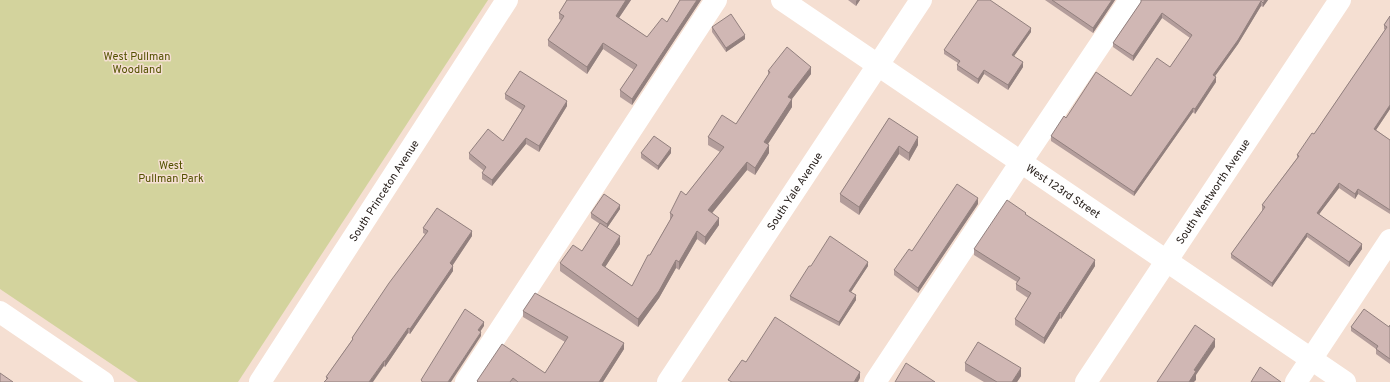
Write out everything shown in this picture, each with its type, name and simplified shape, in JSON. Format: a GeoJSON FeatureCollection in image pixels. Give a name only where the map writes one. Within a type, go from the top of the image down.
{"type":"FeatureCollection","features":[{"type":"Feature","properties":{"kind":"street","name":"South Princeton Avenue"},"geometry":{"type":"LineString","coordinates":[[260,382],[507,0]]}},
{"type":"Feature","properties":{"kind":"street"},"geometry":{"type":"LineString","coordinates":[[466,382],[716,0]]}},
{"type":"Feature","properties":{"kind":"street","name":"West 123rd Street"},"geometry":{"type":"LineString","coordinates":[[782,0],[1345,382]]}},
{"type":"Feature","properties":{"kind":"street","name":"South Yale Avenue"},"geometry":{"type":"LineString","coordinates":[[668,382],[921,0]]}},
{"type":"Feature","properties":{"kind":"street"},"geometry":{"type":"LineString","coordinates":[[876,382],[1130,0]]}},
{"type":"Feature","properties":{"kind":"street","name":"South Wentworth Avenue"},"geometry":{"type":"LineString","coordinates":[[1086,382],[1340,0]]}},
{"type":"Feature","properties":{"kind":"street"},"geometry":{"type":"LineString","coordinates":[[1296,382],[1390,240]]}},
{"type":"Feature","properties":{"kind":"street"},"geometry":{"type":"LineString","coordinates":[[0,312],[103,382]]}},
{"type":"Feature","properties":{"kind":"green space","name":"West Pullman Park"},"geometry":{"type":"Polygon","coordinates":[[[0,0],[488,0],[238,382],[138,382],[0,289],[0,0]]]}},
{"type":"Feature","properties":{"kind":"building"},"geometry":{"type":"Polygon","coordinates":[[[567,0],[626,0],[616,16],[647,37],[662,18],[667,22],[680,0],[697,0],[632,99],[620,90],[637,65],[603,43],[587,67],[548,40],[564,16],[559,13],[567,0]]]}},
{"type":"Feature","properties":{"kind":"building"},"geometry":{"type":"Polygon","coordinates":[[[978,0],[990,0],[1031,28],[1012,55],[1023,62],[1008,85],[984,70],[978,79],[957,65],[960,61],[944,50],[978,0]]]}},
{"type":"Feature","properties":{"kind":"building"},"geometry":{"type":"Polygon","coordinates":[[[1052,0],[1112,0],[1093,28],[1052,0]]]}},
{"type":"Feature","properties":{"kind":"building"},"geometry":{"type":"Polygon","coordinates":[[[1141,0],[1265,0],[1263,3],[1261,1],[1238,40],[1213,75],[1216,77],[1195,109],[1193,108],[1134,192],[1051,136],[1064,116],[1066,118],[1096,72],[1131,96],[1157,58],[1170,67],[1192,35],[1162,13],[1133,56],[1113,43],[1141,0]]]}},
{"type":"Feature","properties":{"kind":"building"},"geometry":{"type":"Polygon","coordinates":[[[731,14],[745,35],[726,48],[712,27],[731,14]]]}},
{"type":"Feature","properties":{"kind":"building"},"geometry":{"type":"Polygon","coordinates":[[[1390,16],[1390,105],[1374,129],[1390,140],[1390,210],[1358,189],[1355,194],[1339,183],[1317,213],[1362,244],[1349,262],[1307,233],[1272,283],[1231,254],[1265,207],[1262,205],[1299,156],[1297,155],[1312,133],[1314,134],[1387,27],[1384,25],[1390,16]]]}},
{"type":"Feature","properties":{"kind":"building"},"geometry":{"type":"Polygon","coordinates":[[[787,47],[811,67],[788,97],[792,99],[764,142],[769,145],[755,168],[747,162],[708,210],[719,218],[705,237],[697,231],[679,262],[676,260],[659,291],[638,319],[560,263],[573,245],[582,251],[600,223],[620,236],[602,265],[632,286],[648,255],[650,255],[673,215],[670,213],[681,191],[686,195],[724,147],[708,137],[722,115],[736,124],[770,72],[768,71],[787,47]]]}},
{"type":"Feature","properties":{"kind":"building"},"geometry":{"type":"Polygon","coordinates":[[[520,71],[567,101],[539,146],[526,138],[492,180],[482,173],[486,167],[469,153],[488,129],[503,141],[525,106],[505,94],[520,71]]]}},
{"type":"Feature","properties":{"kind":"building"},"geometry":{"type":"Polygon","coordinates":[[[889,118],[918,137],[909,153],[899,146],[859,207],[840,194],[889,118]]]}},
{"type":"Feature","properties":{"kind":"building"},"geometry":{"type":"Polygon","coordinates":[[[654,136],[671,148],[658,166],[641,153],[654,136]]]}},
{"type":"Feature","properties":{"kind":"building"},"geometry":{"type":"Polygon","coordinates":[[[957,184],[978,198],[918,288],[894,270],[909,249],[912,251],[957,184]]]}},
{"type":"Feature","properties":{"kind":"building"},"geometry":{"type":"Polygon","coordinates":[[[604,194],[620,205],[607,224],[591,213],[604,194]]]}},
{"type":"Feature","properties":{"kind":"building"},"geometry":{"type":"Polygon","coordinates":[[[1007,200],[1026,213],[1025,214],[1095,260],[1044,338],[1015,319],[1031,293],[1016,284],[1020,278],[974,249],[1007,200]]]}},
{"type":"Feature","properties":{"kind":"building"},"geometry":{"type":"Polygon","coordinates":[[[437,208],[472,231],[450,263],[453,266],[410,329],[408,328],[369,382],[324,382],[389,283],[428,231],[423,228],[437,208]]]}},
{"type":"Feature","properties":{"kind":"building"},"geometry":{"type":"Polygon","coordinates":[[[830,236],[868,262],[849,291],[856,295],[839,322],[790,296],[830,236]]]}},
{"type":"Feature","properties":{"kind":"building"},"geometry":{"type":"Polygon","coordinates":[[[535,293],[624,343],[599,382],[518,382],[513,378],[510,382],[477,381],[502,344],[545,373],[568,337],[523,311],[535,293]]]}},
{"type":"Feature","properties":{"kind":"building"},"geometry":{"type":"Polygon","coordinates":[[[465,309],[484,322],[478,330],[481,332],[448,382],[422,382],[421,380],[465,309]]]}},
{"type":"Feature","properties":{"kind":"building"},"geometry":{"type":"Polygon","coordinates":[[[1364,309],[1389,327],[1390,325],[1390,359],[1376,349],[1378,346],[1351,327],[1364,309]]]}},
{"type":"Feature","properties":{"kind":"building"},"geometry":{"type":"Polygon","coordinates":[[[775,317],[860,372],[854,382],[732,382],[728,380],[742,360],[746,362],[775,317]]]}},
{"type":"Feature","properties":{"kind":"building"},"geometry":{"type":"Polygon","coordinates":[[[1195,325],[1215,339],[1194,370],[1196,371],[1189,382],[1157,382],[1195,325]]]}},
{"type":"Feature","properties":{"kind":"building"},"geometry":{"type":"Polygon","coordinates":[[[978,342],[1021,368],[1012,382],[997,382],[965,363],[978,342]]]}},
{"type":"Feature","properties":{"kind":"building"},"geometry":{"type":"Polygon","coordinates":[[[906,363],[935,382],[895,382],[906,363]]]}},
{"type":"Feature","properties":{"kind":"building"},"geometry":{"type":"Polygon","coordinates":[[[1260,367],[1281,382],[1251,382],[1260,367]]]}},
{"type":"Feature","properties":{"kind":"building"},"geometry":{"type":"Polygon","coordinates":[[[0,373],[13,382],[0,382],[0,373]]]}},
{"type":"Feature","properties":{"kind":"park label","name":"West Pullman Woodland"},"geometry":{"type":"Point","coordinates":[137,62]}}]}
